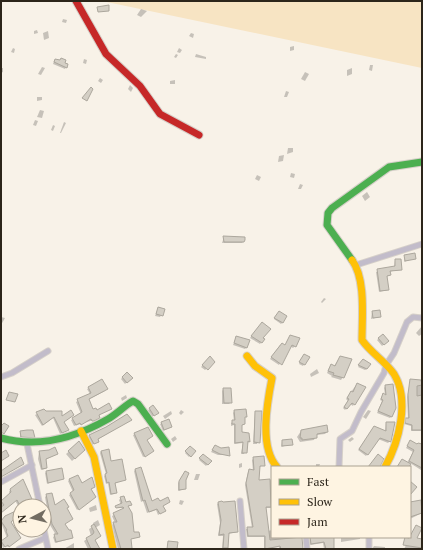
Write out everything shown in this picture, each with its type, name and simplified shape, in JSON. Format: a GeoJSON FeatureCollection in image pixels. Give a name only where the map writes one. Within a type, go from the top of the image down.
{"type":"FeatureCollection","features":[{"type":"Feature","properties":{"kind":"street"},"geometry":{"type":"LineString","coordinates":[[76,1],[106,54],[140,86],[160,114],[199,134]]}},
{"type":"Feature","properties":{"kind":"street"},"geometry":{"type":"LineString","coordinates":[[385,466],[396,438],[401,393],[396,379],[386,365],[362,340],[362,295],[356,265],[327,225],[328,213],[332,208],[389,167],[422,162]]}},
{"type":"Feature","properties":{"kind":"street"},"geometry":{"type":"LineString","coordinates":[[356,265],[422,244]]}},
{"type":"Feature","properties":{"kind":"street"},"geometry":{"type":"LineString","coordinates":[[339,466],[340,439],[352,431],[360,412],[384,373],[386,365],[394,353],[407,322],[413,317],[422,318]]}},
{"type":"Feature","properties":{"kind":"street"},"geometry":{"type":"LineString","coordinates":[[1,377],[12,373],[48,350]]}},
{"type":"Feature","properties":{"kind":"street"},"geometry":{"type":"LineString","coordinates":[[247,356],[255,366],[272,378],[267,403],[268,438],[271,459],[276,466]]}},
{"type":"Feature","properties":{"kind":"street"},"geometry":{"type":"LineString","coordinates":[[1,438],[28,444],[53,440],[107,419],[133,401],[138,404],[167,444]]}},
{"type":"Feature","properties":{"kind":"street"},"geometry":{"type":"LineString","coordinates":[[81,430],[94,457],[113,549]]}},
{"type":"Feature","properties":{"kind":"street"},"geometry":{"type":"LineString","coordinates":[[28,444],[38,498]]}},
{"type":"Feature","properties":{"kind":"street"},"geometry":{"type":"LineString","coordinates":[[1,482],[32,466]]}},
{"type":"Feature","properties":{"kind":"street"},"geometry":{"type":"LineString","coordinates":[[240,501],[244,549]]}},
{"type":"Feature","properties":{"kind":"street"},"geometry":{"type":"LineString","coordinates":[[19,549],[45,538],[48,549]]}},
{"type":"Feature","properties":{"kind":"street"},"geometry":{"type":"LineString","coordinates":[[306,538],[307,549]]}},
{"type":"Feature","properties":{"kind":"street"},"geometry":{"type":"LineString","coordinates":[[369,538],[369,549]]}},
{"type":"Feature","properties":{"kind":"shaded area"},"geometry":{"type":"Polygon","coordinates":[[[102,1],[422,1],[422,68],[102,1]]]}},
{"type":"Feature","properties":{"kind":"building"},"geometry":{"type":"Polygon","coordinates":[[[109,5],[109,11],[98,12],[97,7],[109,5]]]}},
{"type":"Feature","properties":{"kind":"building"},"geometry":{"type":"Polygon","coordinates":[[[61,58],[66,60],[65,63],[68,64],[67,68],[54,62],[55,59],[60,60],[61,58]]]}},
{"type":"Feature","properties":{"kind":"building"},"geometry":{"type":"Polygon","coordinates":[[[91,87],[93,89],[87,101],[82,98],[91,87]]]}},
{"type":"Feature","properties":{"kind":"building"},"geometry":{"type":"Polygon","coordinates":[[[223,236],[245,237],[245,240],[244,242],[224,242],[223,236]]]}},
{"type":"Feature","properties":{"kind":"building"},"geometry":{"type":"Polygon","coordinates":[[[415,253],[416,259],[405,261],[404,255],[415,253]]]}},
{"type":"Feature","properties":{"kind":"building"},"geometry":{"type":"Polygon","coordinates":[[[395,259],[401,259],[402,270],[390,271],[391,275],[387,276],[389,290],[380,291],[377,269],[395,266],[395,259]]]}},
{"type":"Feature","properties":{"kind":"building"},"geometry":{"type":"Polygon","coordinates":[[[158,307],[165,309],[163,316],[156,314],[158,307]]]}},
{"type":"Feature","properties":{"kind":"building"},"geometry":{"type":"Polygon","coordinates":[[[380,310],[381,317],[373,318],[372,311],[380,310]]]}},
{"type":"Feature","properties":{"kind":"building"},"geometry":{"type":"Polygon","coordinates":[[[279,311],[287,316],[283,323],[274,318],[279,311]]]}},
{"type":"Feature","properties":{"kind":"building"},"geometry":{"type":"Polygon","coordinates":[[[262,322],[271,329],[263,338],[265,339],[262,343],[251,336],[262,322]]]}},
{"type":"Feature","properties":{"kind":"building"},"geometry":{"type":"Polygon","coordinates":[[[383,334],[389,341],[384,345],[378,338],[383,334]]]}},
{"type":"Feature","properties":{"kind":"building"},"geometry":{"type":"Polygon","coordinates":[[[290,335],[300,338],[296,347],[292,345],[282,365],[271,357],[282,343],[285,345],[290,335]]]}},
{"type":"Feature","properties":{"kind":"building"},"geometry":{"type":"Polygon","coordinates":[[[236,336],[250,340],[247,348],[234,343],[236,336]]]}},
{"type":"Feature","properties":{"kind":"building"},"geometry":{"type":"Polygon","coordinates":[[[304,354],[310,357],[305,365],[299,362],[304,354]]]}},
{"type":"Feature","properties":{"kind":"building"},"geometry":{"type":"Polygon","coordinates":[[[210,356],[215,362],[208,370],[202,365],[210,356]]]}},
{"type":"Feature","properties":{"kind":"building"},"geometry":{"type":"Polygon","coordinates":[[[340,356],[352,359],[344,378],[333,375],[334,373],[328,371],[331,364],[335,366],[340,356]]]}},
{"type":"Feature","properties":{"kind":"building"},"geometry":{"type":"Polygon","coordinates":[[[363,359],[371,364],[367,369],[358,365],[363,359]]]}},
{"type":"Feature","properties":{"kind":"building"},"geometry":{"type":"Polygon","coordinates":[[[127,372],[133,378],[127,383],[122,377],[127,372]]]}},
{"type":"Feature","properties":{"kind":"building"},"geometry":{"type":"Polygon","coordinates":[[[102,379],[108,389],[89,399],[93,409],[96,408],[97,410],[109,403],[112,409],[99,415],[100,418],[94,421],[91,419],[81,425],[80,423],[76,425],[72,418],[82,412],[77,399],[91,393],[88,387],[102,379]]]}},
{"type":"Feature","properties":{"kind":"building"},"geometry":{"type":"Polygon","coordinates":[[[410,379],[421,380],[422,385],[417,386],[417,396],[422,395],[422,430],[412,430],[412,425],[405,423],[405,418],[409,418],[408,394],[410,379]]]}},
{"type":"Feature","properties":{"kind":"building"},"geometry":{"type":"Polygon","coordinates":[[[357,383],[366,387],[355,405],[352,403],[347,409],[344,407],[349,399],[347,398],[351,391],[353,392],[357,383]]]}},
{"type":"Feature","properties":{"kind":"building"},"geometry":{"type":"Polygon","coordinates":[[[393,384],[396,408],[392,417],[378,411],[383,400],[381,399],[383,393],[386,395],[385,385],[393,384]]]}},
{"type":"Feature","properties":{"kind":"building"},"geometry":{"type":"Polygon","coordinates":[[[223,388],[231,388],[232,403],[224,403],[223,388]]]}},
{"type":"Feature","properties":{"kind":"building"},"geometry":{"type":"Polygon","coordinates":[[[9,392],[18,394],[15,402],[6,400],[9,392]]]}},
{"type":"Feature","properties":{"kind":"building"},"geometry":{"type":"Polygon","coordinates":[[[153,405],[159,413],[154,416],[149,408],[153,405]]]}},
{"type":"Feature","properties":{"kind":"building"},"geometry":{"type":"Polygon","coordinates":[[[44,409],[46,411],[62,411],[62,416],[71,410],[74,415],[64,422],[69,430],[62,433],[54,417],[43,425],[36,412],[44,409]]]}},
{"type":"Feature","properties":{"kind":"building"},"geometry":{"type":"Polygon","coordinates":[[[246,409],[247,417],[245,417],[245,424],[242,425],[242,432],[249,433],[250,442],[248,441],[247,453],[242,453],[243,442],[235,443],[235,424],[232,424],[232,420],[235,420],[234,410],[246,409]]]}},
{"type":"Feature","properties":{"kind":"building"},"geometry":{"type":"Polygon","coordinates":[[[255,411],[262,411],[260,443],[254,442],[255,411]]]}},
{"type":"Feature","properties":{"kind":"building"},"geometry":{"type":"Polygon","coordinates":[[[127,414],[132,420],[98,439],[99,442],[94,444],[89,435],[106,427],[127,414]]]}},
{"type":"Feature","properties":{"kind":"building"},"geometry":{"type":"Polygon","coordinates":[[[169,419],[172,427],[164,430],[161,422],[169,419]]]}},
{"type":"Feature","properties":{"kind":"building"},"geometry":{"type":"Polygon","coordinates":[[[386,422],[395,422],[391,442],[380,438],[368,455],[359,449],[374,426],[386,431],[386,422]]]}},
{"type":"Feature","properties":{"kind":"building"},"geometry":{"type":"Polygon","coordinates":[[[4,423],[9,426],[4,434],[1,432],[1,424],[2,425],[4,423]]]}},
{"type":"Feature","properties":{"kind":"building"},"geometry":{"type":"Polygon","coordinates":[[[327,425],[328,432],[317,434],[317,438],[302,440],[302,438],[300,438],[301,430],[327,425]]]}},
{"type":"Feature","properties":{"kind":"building"},"geometry":{"type":"Polygon","coordinates":[[[148,427],[153,436],[147,440],[154,451],[145,457],[134,433],[148,427]]]}},
{"type":"Feature","properties":{"kind":"building"},"geometry":{"type":"Polygon","coordinates":[[[33,430],[35,438],[21,437],[20,431],[33,430]]]}},
{"type":"Feature","properties":{"kind":"building"},"geometry":{"type":"Polygon","coordinates":[[[292,439],[293,445],[282,446],[282,440],[292,439]]]}},
{"type":"Feature","properties":{"kind":"building"},"geometry":{"type":"Polygon","coordinates":[[[410,440],[417,444],[422,444],[422,468],[409,461],[414,450],[407,446],[410,440]]]}},
{"type":"Feature","properties":{"kind":"building"},"geometry":{"type":"Polygon","coordinates":[[[79,441],[85,450],[75,459],[68,451],[79,441]]]}},
{"type":"Feature","properties":{"kind":"building"},"geometry":{"type":"Polygon","coordinates":[[[215,445],[221,448],[229,447],[230,456],[220,454],[212,450],[215,445]]]}},
{"type":"Feature","properties":{"kind":"building"},"geometry":{"type":"Polygon","coordinates":[[[190,446],[196,451],[191,457],[185,451],[190,446]]]}},
{"type":"Feature","properties":{"kind":"building"},"geometry":{"type":"Polygon","coordinates":[[[55,447],[58,454],[46,459],[47,468],[42,469],[39,451],[49,450],[55,447]]]}},
{"type":"Feature","properties":{"kind":"building"},"geometry":{"type":"Polygon","coordinates":[[[109,449],[111,461],[122,459],[126,480],[115,483],[117,493],[111,494],[109,482],[107,483],[105,474],[107,473],[101,451],[109,449]]]}},
{"type":"Feature","properties":{"kind":"building"},"geometry":{"type":"Polygon","coordinates":[[[6,450],[9,456],[1,461],[1,453],[6,450]]]}},
{"type":"Feature","properties":{"kind":"building"},"geometry":{"type":"Polygon","coordinates":[[[203,454],[212,461],[208,465],[199,458],[203,454]]]}},
{"type":"Feature","properties":{"kind":"building"},"geometry":{"type":"Polygon","coordinates":[[[378,454],[384,459],[380,466],[369,466],[378,454]]]}},
{"type":"Feature","properties":{"kind":"building"},"geometry":{"type":"Polygon","coordinates":[[[264,456],[265,466],[260,466],[259,480],[270,479],[271,507],[266,507],[270,540],[302,538],[303,549],[281,549],[280,546],[265,549],[265,536],[248,536],[247,527],[253,527],[246,483],[249,469],[254,470],[253,457],[264,456]]]}},
{"type":"Feature","properties":{"kind":"building"},"geometry":{"type":"Polygon","coordinates":[[[21,457],[24,464],[1,477],[1,471],[21,457]]]}},
{"type":"Feature","properties":{"kind":"building"},"geometry":{"type":"Polygon","coordinates":[[[402,459],[411,464],[410,466],[398,466],[402,459]]]}},
{"type":"Feature","properties":{"kind":"building"},"geometry":{"type":"Polygon","coordinates":[[[141,467],[152,501],[158,498],[160,501],[168,497],[170,502],[163,506],[166,511],[160,514],[157,509],[149,512],[145,500],[143,501],[135,469],[141,467]]]}},
{"type":"Feature","properties":{"kind":"building"},"geometry":{"type":"Polygon","coordinates":[[[62,468],[64,479],[48,483],[46,471],[62,468]]]}},
{"type":"Feature","properties":{"kind":"building"},"geometry":{"type":"Polygon","coordinates":[[[185,471],[189,473],[186,480],[186,489],[179,490],[179,481],[185,471]]]}},
{"type":"Feature","properties":{"kind":"building"},"geometry":{"type":"Polygon","coordinates":[[[78,475],[82,483],[92,477],[95,487],[91,489],[96,497],[79,510],[70,493],[74,490],[69,479],[78,475]]]}},
{"type":"Feature","properties":{"kind":"building"},"geometry":{"type":"Polygon","coordinates":[[[23,479],[31,498],[12,498],[12,504],[1,513],[1,507],[4,505],[1,501],[11,492],[10,489],[23,479]]]}},
{"type":"Feature","properties":{"kind":"building"},"geometry":{"type":"Polygon","coordinates":[[[411,482],[417,487],[411,494],[411,482]]]}},
{"type":"Feature","properties":{"kind":"building"},"geometry":{"type":"Polygon","coordinates":[[[52,493],[55,505],[64,499],[69,507],[67,508],[73,519],[65,524],[69,530],[71,530],[73,538],[56,542],[54,534],[58,534],[52,524],[52,498],[47,498],[46,494],[52,493]]]}},
{"type":"Feature","properties":{"kind":"building"},"geometry":{"type":"Polygon","coordinates":[[[124,496],[126,502],[130,501],[132,505],[128,506],[132,513],[134,532],[139,532],[140,537],[131,539],[131,549],[121,549],[113,522],[117,522],[113,513],[124,508],[116,508],[115,506],[122,503],[120,497],[124,496]]]}},
{"type":"Feature","properties":{"kind":"building"},"geometry":{"type":"Polygon","coordinates":[[[421,500],[422,513],[411,517],[411,502],[421,500]]]}},
{"type":"Feature","properties":{"kind":"building"},"geometry":{"type":"Polygon","coordinates":[[[235,501],[238,532],[229,533],[228,548],[223,548],[224,534],[219,535],[221,520],[218,502],[235,501]]]}},
{"type":"Feature","properties":{"kind":"building"},"geometry":{"type":"Polygon","coordinates":[[[12,513],[12,538],[21,538],[9,547],[8,545],[5,547],[1,541],[8,536],[7,530],[1,521],[5,516],[12,513]]]}},
{"type":"Feature","properties":{"kind":"building"},"geometry":{"type":"Polygon","coordinates":[[[94,524],[101,536],[95,540],[100,549],[91,549],[86,538],[93,534],[94,532],[91,526],[94,524]]]}},
{"type":"Feature","properties":{"kind":"building"},"geometry":{"type":"Polygon","coordinates":[[[416,525],[422,528],[417,538],[422,539],[422,548],[403,545],[405,538],[411,538],[411,534],[416,525]]]}},
{"type":"Feature","properties":{"kind":"building"},"geometry":{"type":"Polygon","coordinates":[[[310,538],[334,538],[334,549],[326,549],[324,542],[311,544],[310,538]]]}},
{"type":"Feature","properties":{"kind":"building"},"geometry":{"type":"Polygon","coordinates":[[[168,541],[178,542],[177,549],[167,549],[168,541]]]}},
{"type":"Feature","properties":{"kind":"traffic: fast"},"geometry":{"type":"LineString","coordinates":[[352,260],[327,225],[328,213],[332,208],[389,167],[422,162]]}},
{"type":"Feature","properties":{"kind":"traffic: fast"},"geometry":{"type":"LineString","coordinates":[[1,438],[29,442],[69,436],[95,426],[108,419],[133,401],[138,404],[167,444]]}},
{"type":"Feature","properties":{"kind":"traffic: slow"},"geometry":{"type":"LineString","coordinates":[[352,260],[359,277],[361,288],[363,310],[362,340],[394,374],[399,384],[401,396],[401,421],[395,446],[386,466]]}},
{"type":"Feature","properties":{"kind":"traffic: slow"},"geometry":{"type":"LineString","coordinates":[[247,356],[255,366],[272,378],[268,400],[266,437],[271,458],[276,466]]}},
{"type":"Feature","properties":{"kind":"traffic: slow"},"geometry":{"type":"LineString","coordinates":[[81,431],[94,457],[113,549]]}},
{"type":"Feature","properties":{"kind":"traffic: jam"},"geometry":{"type":"LineString","coordinates":[[76,1],[106,54],[140,86],[160,114],[199,135]]}}]}
